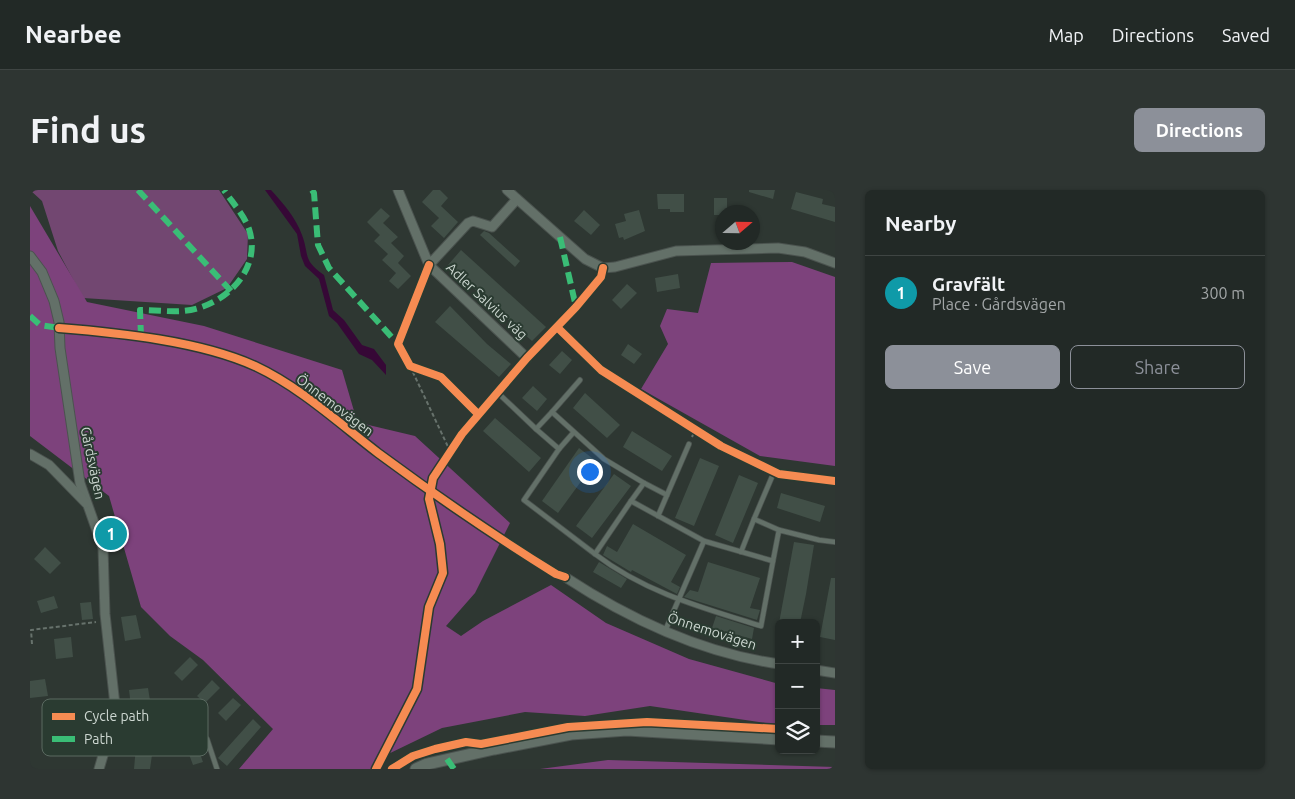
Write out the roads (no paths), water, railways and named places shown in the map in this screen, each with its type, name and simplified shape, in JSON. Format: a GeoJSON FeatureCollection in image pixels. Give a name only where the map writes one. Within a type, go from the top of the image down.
{"type":"FeatureCollection","features":[{"type":"Feature","properties":{"kind":"street","name":"Adler Salvius väg"},"geometry":{"type":"LineString","coordinates":[[398,190],[429,265],[527,358]]}},
{"type":"Feature","properties":{"kind":"street"},"geometry":{"type":"LineString","coordinates":[[507,190],[585,259],[603,268],[615,267],[676,250],[778,248],[805,252],[835,263]]}},
{"type":"Feature","properties":{"kind":"street","name":"Adler Salvius väg"},"geometry":{"type":"LineString","coordinates":[[429,265],[468,223],[473,221],[492,227],[517,199]]}},
{"type":"Feature","properties":{"kind":"street","name":"Gårdsvägen"},"geometry":{"type":"LineString","coordinates":[[30,256],[45,280],[54,301],[59,322],[60,348],[80,483],[103,548],[106,621],[114,699]]}},
{"type":"Feature","properties":{"kind":"street"},"geometry":{"type":"LineString","coordinates":[[30,454],[49,465],[86,503]]}},
{"type":"Feature","properties":{"kind":"street","name":"Önnemovägen"},"geometry":{"type":"LineString","coordinates":[[565,577],[609,603],[694,643],[775,663]]}},
{"type":"Feature","properties":{"kind":"street"},"geometry":{"type":"LineString","coordinates":[[820,671],[835,673]]}},
{"type":"Feature","properties":{"kind":"street"},"geometry":{"type":"LineString","coordinates":[[416,769],[427,764],[494,748],[571,734],[627,730],[775,739]]}},
{"type":"Feature","properties":{"kind":"street"},"geometry":{"type":"LineString","coordinates":[[820,741],[835,742]]}},
{"type":"Feature","properties":{"kind":"street","name":"Gårdsvägen"},"geometry":{"type":"LineString","coordinates":[[99,769],[103,756]]}},
{"type":"Feature","properties":{"kind":"lane"},"geometry":{"type":"LineString","coordinates":[[536,430],[580,380]]}},
{"type":"Feature","properties":{"kind":"lane"},"geometry":{"type":"LineString","coordinates":[[497,392],[536,430],[559,449]]}},
{"type":"Feature","properties":{"kind":"lane"},"geometry":{"type":"LineString","coordinates":[[552,412],[604,459],[644,483],[667,494]]}},
{"type":"Feature","properties":{"kind":"lane"},"geometry":{"type":"LineString","coordinates":[[573,433],[559,449],[524,500],[528,506],[606,563],[678,601],[760,626],[779,530]]}},
{"type":"Feature","properties":{"kind":"lane"},"geometry":{"type":"LineString","coordinates":[[658,516],[689,444]]}},
{"type":"Feature","properties":{"kind":"lane"},"geometry":{"type":"LineString","coordinates":[[741,552],[774,472]]}},
{"type":"Feature","properties":{"kind":"lane"},"geometry":{"type":"LineString","coordinates":[[595,554],[644,483]]}},
{"type":"Feature","properties":{"kind":"lane"},"geometry":{"type":"LineString","coordinates":[[632,501],[704,541],[773,561]]}},
{"type":"Feature","properties":{"kind":"lane"},"geometry":{"type":"LineString","coordinates":[[754,519],[779,530],[835,542]]}},
{"type":"Feature","properties":{"kind":"lane"},"geometry":{"type":"LineString","coordinates":[[665,631],[704,541]]}},
{"type":"Feature","properties":{"kind":"lane"},"geometry":{"type":"LineString","coordinates":[[208,742],[217,769]]}},
{"type":"Feature","properties":{"kind":"place","name":"Gravfält"},"geometry":{"type":"Point","coordinates":[111,534]}}]}
